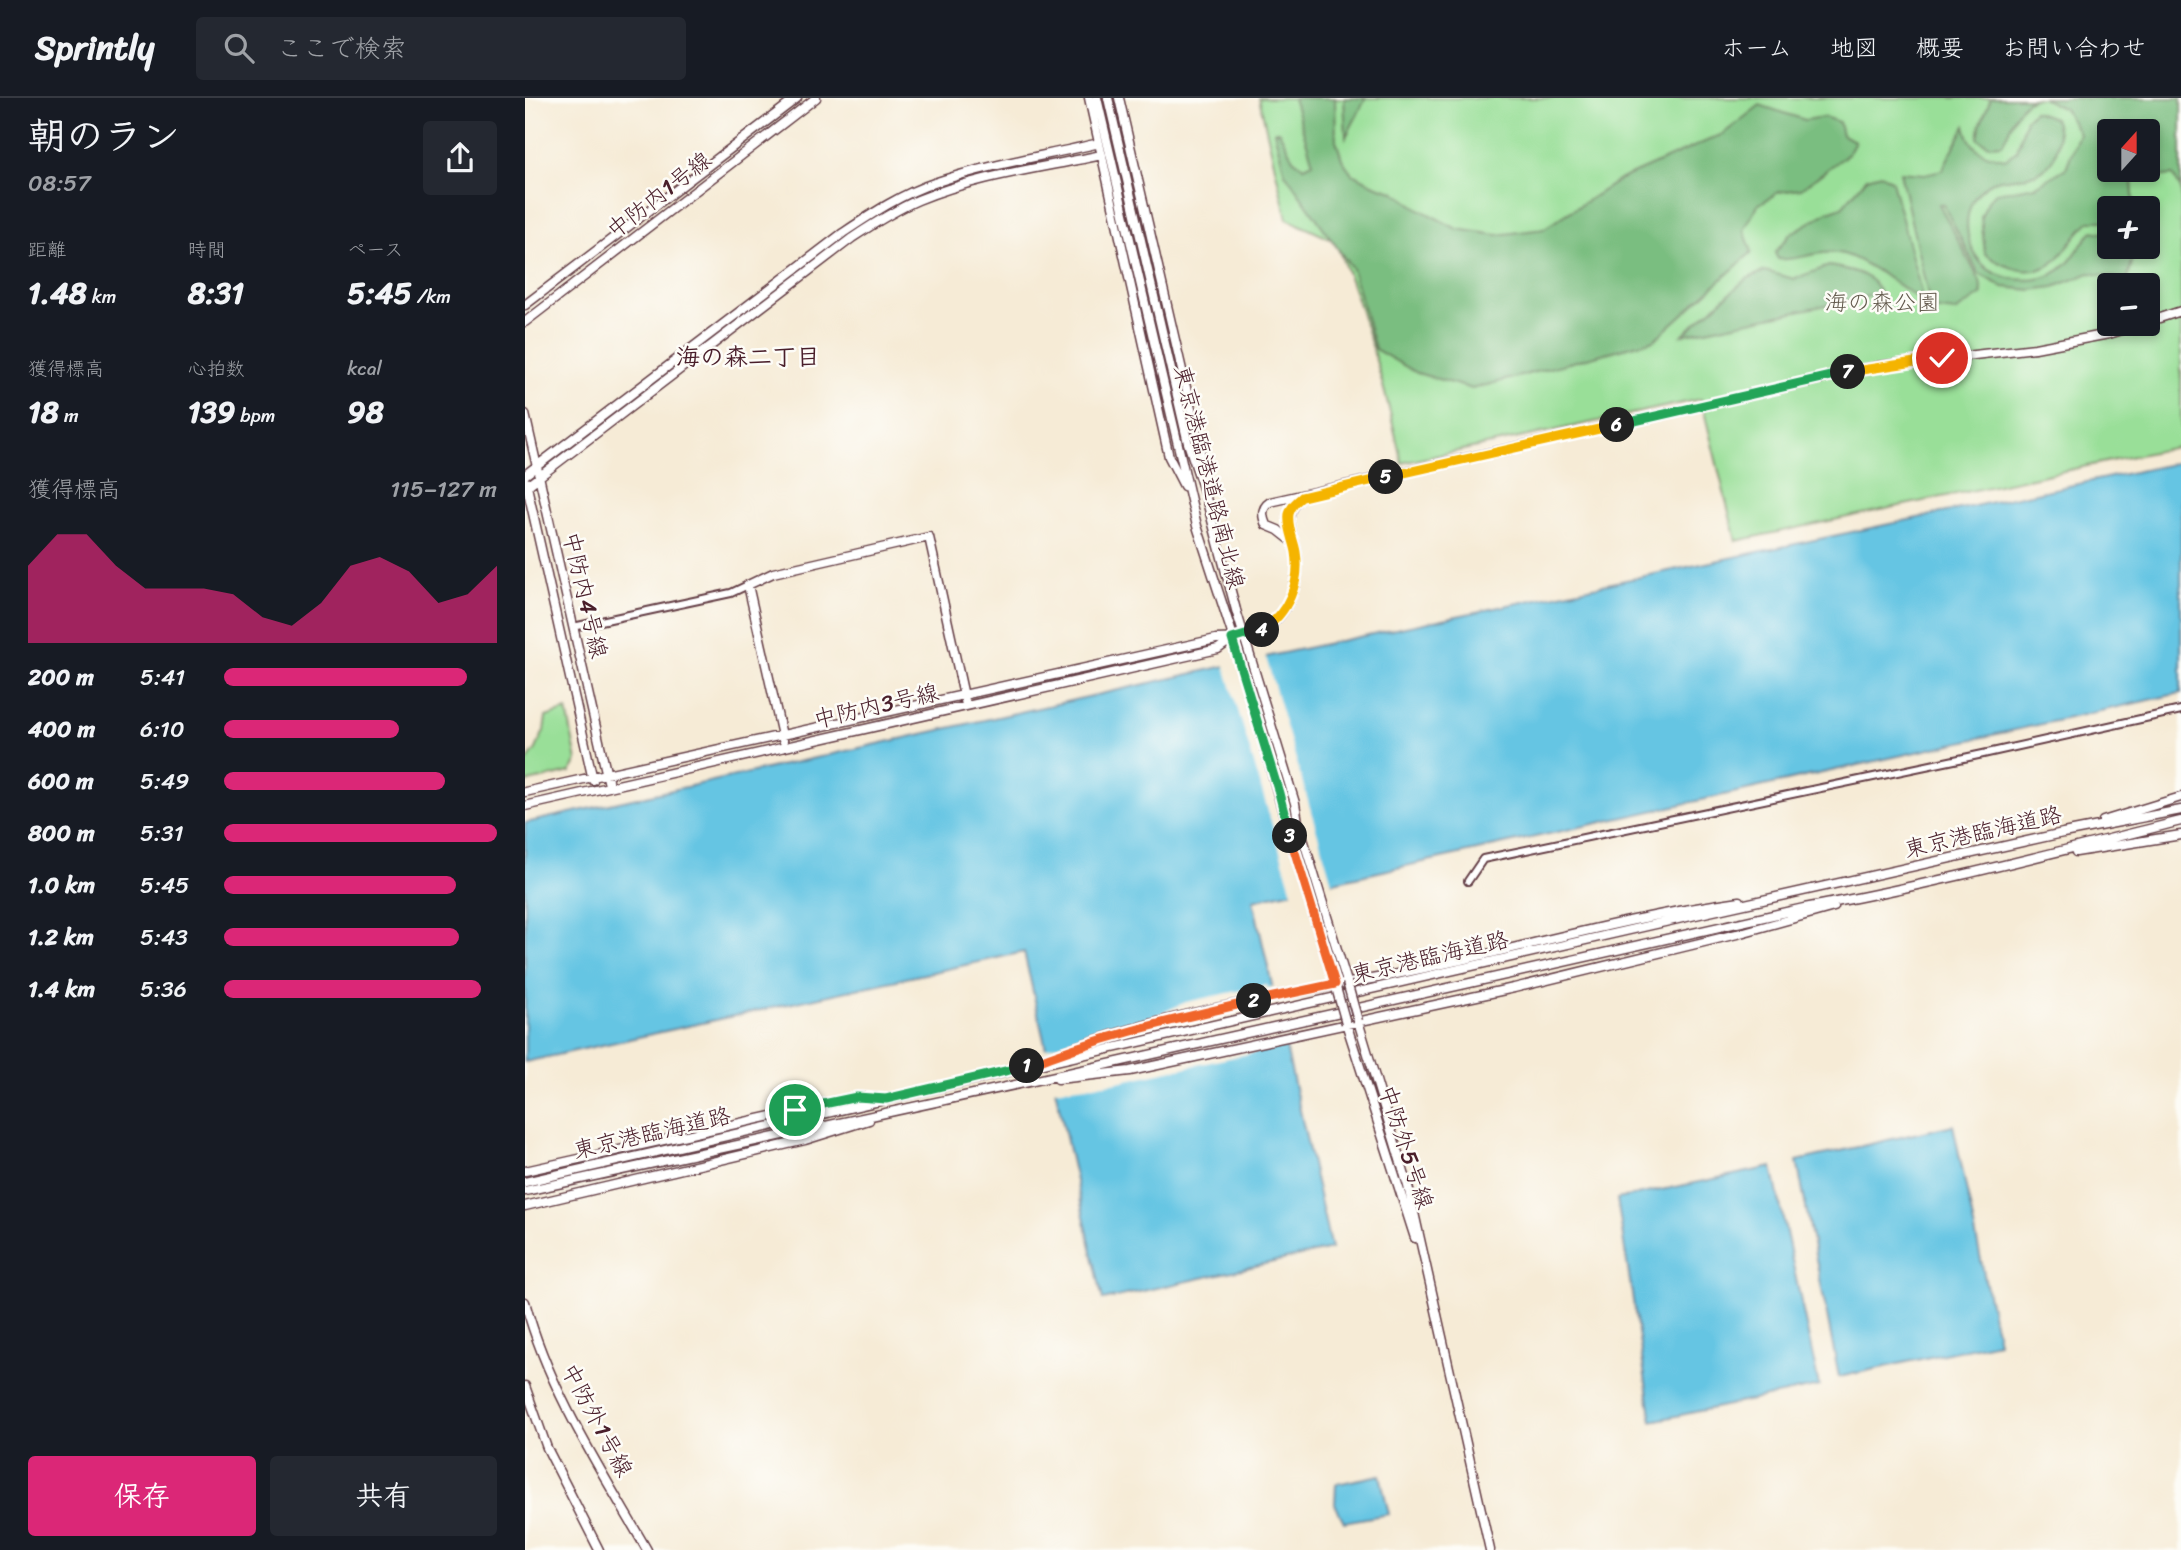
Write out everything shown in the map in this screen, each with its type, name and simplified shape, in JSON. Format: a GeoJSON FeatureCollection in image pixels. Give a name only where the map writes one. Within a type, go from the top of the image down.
{"type":"FeatureCollection","features":[{"type":"Feature","properties":{"kind":"street","name":"中防内1号線"},"geometry":{"type":"LineString","coordinates":[[525,305],[797,98]]}},
{"type":"Feature","properties":{"kind":"street","name":"中防内1号線"},"geometry":{"type":"LineString","coordinates":[[525,322],[816,98]]}},
{"type":"Feature","properties":{"kind":"street"},"geometry":{"type":"LineString","coordinates":[[1089,98],[1169,457],[1190,498]]}},
{"type":"Feature","properties":{"kind":"street","name":"東京港臨港道路南北線"},"geometry":{"type":"LineString","coordinates":[[1097,98],[1190,498],[1240,658],[1346,1023]]}},
{"type":"Feature","properties":{"kind":"street","name":"東京港臨港道路南北線"},"geometry":{"type":"LineString","coordinates":[[1108,98],[1188,443],[1358,1021]]}},
{"type":"Feature","properties":{"kind":"street"},"geometry":{"type":"LineString","coordinates":[[1119,98],[1201,448],[1205,494]]}},
{"type":"Feature","properties":{"kind":"street"},"geometry":{"type":"LineString","coordinates":[[525,475],[874,212],[936,182],[1099,143]]}},
{"type":"Feature","properties":{"kind":"street"},"geometry":{"type":"LineString","coordinates":[[527,485],[852,238],[883,218],[954,187],[1102,155]]}},
{"type":"Feature","properties":{"kind":"street"},"geometry":{"type":"LineString","coordinates":[[2160,318],[2181,311]]}},
{"type":"Feature","properties":{"kind":"street"},"geometry":{"type":"LineString","coordinates":[[1292,541],[1266,525],[1263,519],[1265,505],[1878,366],[2035,348],[2097,335]]}},
{"type":"Feature","properties":{"kind":"street","name":"中防内4号線"},"geometry":{"type":"LineString","coordinates":[[525,414],[609,785]]}},
{"type":"Feature","properties":{"kind":"street","name":"中防内4号線"},"geometry":{"type":"LineString","coordinates":[[525,475],[595,788]]}},
{"type":"Feature","properties":{"kind":"street"},"geometry":{"type":"LineString","coordinates":[[1289,513],[1302,497]]}},
{"type":"Feature","properties":{"kind":"street"},"geometry":{"type":"LineString","coordinates":[[1279,502],[1288,507],[1289,513]]}},
{"type":"Feature","properties":{"kind":"street","name":"中防内3号線"},"geometry":{"type":"LineString","coordinates":[[525,792],[964,693],[1216,639],[1232,639],[1264,629],[1279,616],[1290,597],[1297,569],[1289,513]]}},
{"type":"Feature","properties":{"kind":"street"},"geometry":{"type":"LineString","coordinates":[[573,627],[731,593],[773,573],[929,537],[966,705]]}},
{"type":"Feature","properties":{"kind":"street"},"geometry":{"type":"LineString","coordinates":[[748,585],[785,746]]}},
{"type":"Feature","properties":{"kind":"street","name":"中防内3号線"},"geometry":{"type":"LineString","coordinates":[[525,806],[1218,649],[1232,639]]}},
{"type":"Feature","properties":{"kind":"street"},"geometry":{"type":"LineString","coordinates":[[1468,881],[1483,859],[2181,710]]}},
{"type":"Feature","properties":{"kind":"street"},"geometry":{"type":"LineString","coordinates":[[2063,833],[2181,797]]}},
{"type":"Feature","properties":{"kind":"street","name":"東京港臨海道路"},"geometry":{"type":"LineString","coordinates":[[525,1182],[2063,833],[2181,810]]}},
{"type":"Feature","properties":{"kind":"street","name":"東京港臨海道路"},"geometry":{"type":"LineString","coordinates":[[525,1191],[1856,898],[2056,853],[2181,821]]}},
{"type":"Feature","properties":{"kind":"street"},"geometry":{"type":"LineString","coordinates":[[2056,853],[2088,851],[2181,835]]}},
{"type":"Feature","properties":{"kind":"street"},"geometry":{"type":"LineString","coordinates":[[1018,1069],[1134,1029],[1684,909],[1804,892]]}},
{"type":"Feature","properties":{"kind":"street"},"geometry":{"type":"LineString","coordinates":[[1033,1081],[1130,1071],[1514,988],[1737,934],[1837,906],[1856,898]]}},
{"type":"Feature","properties":{"kind":"street","name":"中防外5号線"},"geometry":{"type":"LineString","coordinates":[[1358,1021],[1408,1186],[1490,1550]]}},
{"type":"Feature","properties":{"kind":"street","name":"中防外5号線"},"geometry":{"type":"LineString","coordinates":[[1346,1023],[1430,1283]]}},
{"type":"Feature","properties":{"kind":"street"},"geometry":{"type":"LineString","coordinates":[[525,1171],[857,1097],[886,1099]]}},
{"type":"Feature","properties":{"kind":"street"},"geometry":{"type":"LineString","coordinates":[[525,1206],[805,1140],[929,1102]]}},
{"type":"Feature","properties":{"kind":"street","name":"中防外1号線"},"geometry":{"type":"LineString","coordinates":[[525,1302],[537,1342],[562,1399],[647,1550]]}},
{"type":"Feature","properties":{"kind":"street","name":"中防外1号線"},"geometry":{"type":"LineString","coordinates":[[525,1386],[547,1448],[599,1550]]}},
{"type":"Feature","properties":{"kind":"green space","name":"海の森公園"},"geometry":{"type":"Polygon","coordinates":[[[1259,98],[2181,98],[2181,446],[1736,541],[1701,399],[1402,463],[1373,350],[1335,241],[1287,219],[1259,98]]]}},
{"type":"Feature","properties":{"kind":"green space"},"geometry":{"type":"Polygon","coordinates":[[[1293,98],[1335,98],[1336,140],[1342,159],[1352,174],[1393,191],[1419,209],[1457,229],[1497,235],[1543,229],[1621,179],[1723,134],[1760,105],[1805,120],[1824,117],[1839,122],[1842,135],[1855,141],[1848,154],[1801,189],[1779,192],[1758,205],[1744,230],[1752,252],[1654,340],[1472,389],[1417,373],[1375,349],[1352,269],[1285,173],[1274,131],[1279,131],[1293,159],[1304,167],[1313,163],[1293,98]]]}},
{"type":"Feature","properties":{"kind":"green space"},"geometry":{"type":"Polygon","coordinates":[[[1344,98],[1366,98],[1346,137],[1344,98]]]}},
{"type":"Feature","properties":{"kind":"green space"},"geometry":{"type":"Polygon","coordinates":[[[1991,98],[2034,98],[2018,111],[2002,144],[1989,145],[1978,139],[1991,98]]]}},
{"type":"Feature","properties":{"kind":"green space"},"geometry":{"type":"Polygon","coordinates":[[[2042,98],[2181,98],[2181,190],[2173,175],[2160,177],[2160,119],[2097,119],[2097,182],[2132,182],[2133,196],[2097,196],[2097,221],[2090,221],[2061,255],[2043,268],[2013,268],[1985,254],[1981,217],[1989,199],[1996,193],[2036,186],[2066,168],[2079,133],[2064,109],[2042,98]]]}},
{"type":"Feature","properties":{"kind":"green space"},"geometry":{"type":"Polygon","coordinates":[[[2034,111],[2054,118],[2058,146],[2051,161],[2038,173],[1995,181],[1979,192],[1972,203],[1967,230],[1976,256],[1985,267],[2006,277],[2024,280],[2043,278],[2067,264],[2093,231],[2097,232],[2097,259],[2133,259],[2129,273],[2090,273],[2054,287],[2030,290],[2003,287],[1979,274],[1943,204],[1939,204],[1980,281],[1982,294],[1955,312],[1931,309],[1900,172],[1925,174],[1942,170],[1965,126],[1974,146],[1990,156],[2005,159],[2017,151],[2026,119],[2034,111]]]}},
{"type":"Feature","properties":{"kind":"green space"},"geometry":{"type":"Polygon","coordinates":[[[1881,174],[1892,181],[1924,303],[1882,274],[1847,255],[1831,252],[1778,259],[1775,253],[1790,234],[1842,207],[1867,178],[1881,174]]]}},
{"type":"Feature","properties":{"kind":"green space"},"geometry":{"type":"Polygon","coordinates":[[[1829,266],[1867,277],[1880,294],[1682,335],[1746,279],[1765,271],[1794,279],[1829,266]]]}},
{"type":"Feature","properties":{"kind":"green space"},"geometry":{"type":"Polygon","coordinates":[[[567,710],[577,761],[570,772],[525,783],[525,764],[536,749],[544,731],[546,717],[567,710]]]}},
{"type":"Feature","properties":{"kind":"water"},"geometry":{"type":"Polygon","coordinates":[[[2181,462],[2181,693],[1253,900],[1331,1249],[1103,1300],[1024,952],[525,1062],[525,823],[1288,652],[2181,462]]]}},
{"type":"Feature","properties":{"kind":"water"},"geometry":{"type":"Polygon","coordinates":[[[1953,1125],[1998,1342],[1839,1377],[1797,1161],[1953,1125]]]}},
{"type":"Feature","properties":{"kind":"water"},"geometry":{"type":"Polygon","coordinates":[[[1772,1167],[1819,1386],[1652,1421],[1617,1199],[1772,1167]]]}},
{"type":"Feature","properties":{"kind":"water"},"geometry":{"type":"Polygon","coordinates":[[[1380,1475],[1389,1514],[1344,1522],[1335,1504],[1336,1484],[1380,1475]]]}},
{"type":"Feature","properties":{"kind":"pier"},"geometry":{"type":"Polygon","coordinates":[[[1265,654],[1333,886],[1293,895],[1224,663],[1265,654]]]}},
{"type":"Feature","properties":{"kind":"pier"},"geometry":{"type":"Polygon","coordinates":[[[1266,985],[1267,988],[1277,986],[1289,1040],[1284,1041],[1285,1046],[1113,1083],[1053,1090],[1044,1049],[1157,1015],[1186,1002],[1266,985]]]}},
{"type":"Feature","properties":{"kind":"district","name":"海の森二丁目"},"geometry":{"type":"Point","coordinates":[748,357]}},
{"type":"Feature","properties":{"kind":"route"},"geometry":{"type":"LineString","coordinates":[[795,1110],[857,1097],[886,1099],[1021,1068],[1134,1029],[1335,984],[1232,639],[1264,629],[1279,616],[1290,597],[1295,582],[1297,558],[1289,513],[1302,497],[1878,366],[1942,358]]}}]}
